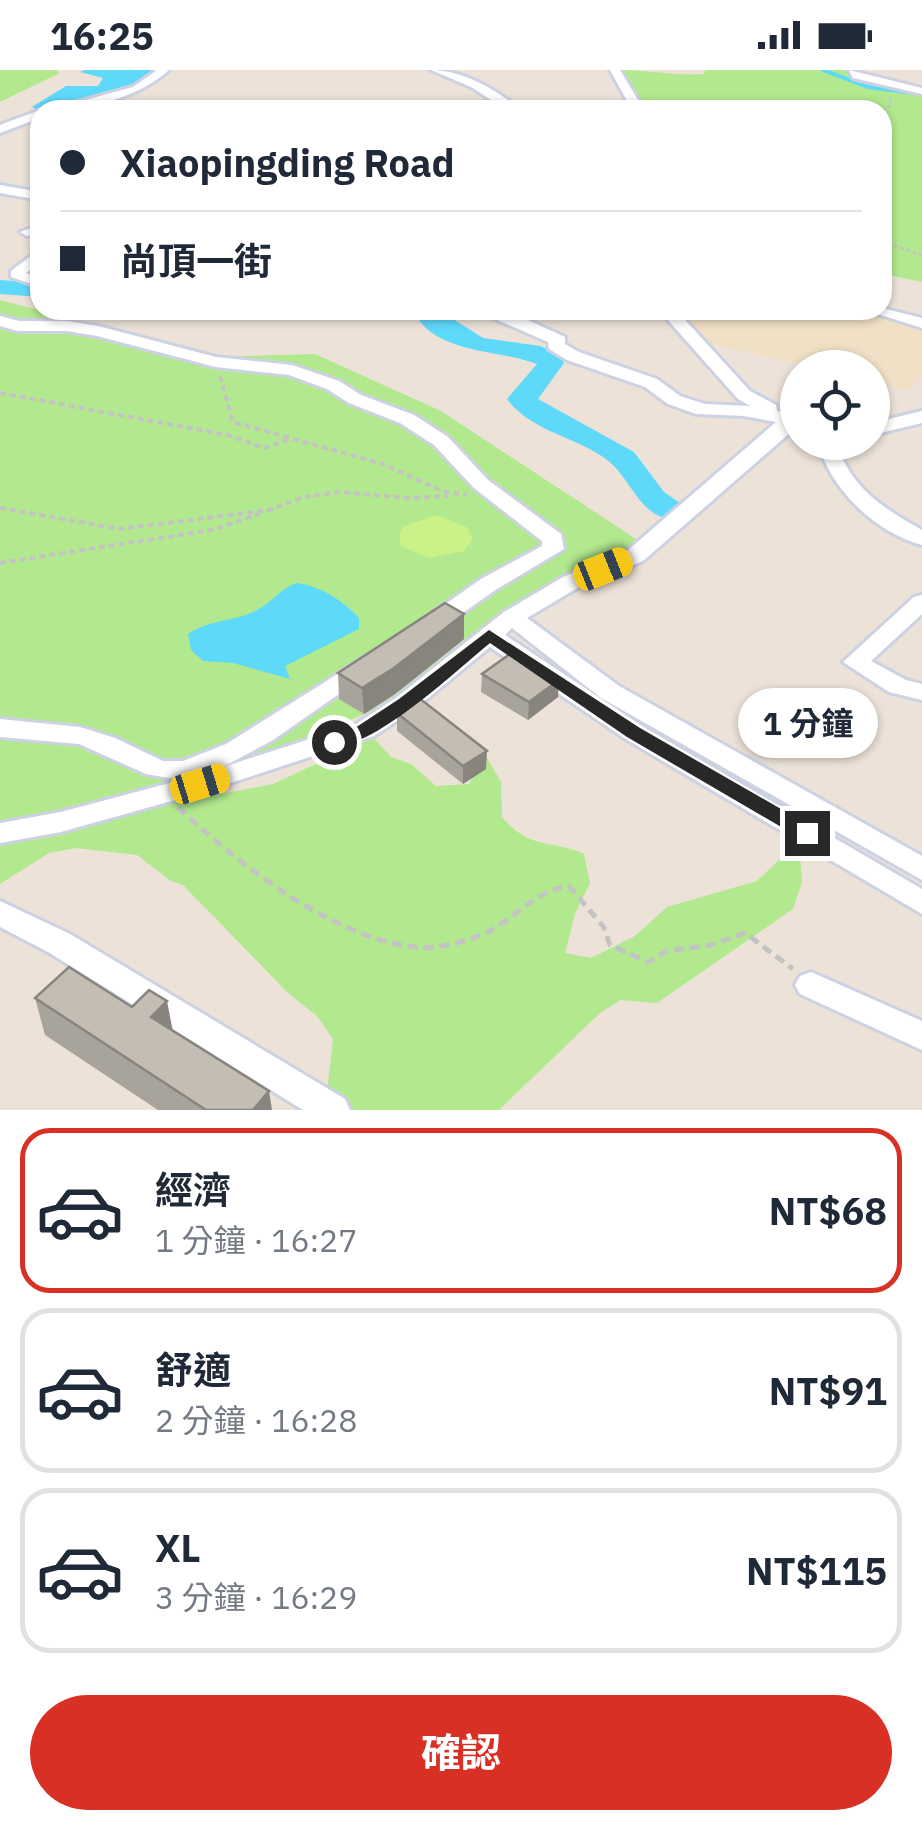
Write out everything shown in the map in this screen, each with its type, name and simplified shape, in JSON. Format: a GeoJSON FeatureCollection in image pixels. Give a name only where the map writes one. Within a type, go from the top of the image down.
{"type":"FeatureCollection","features":[{"type":"Feature","properties":{"kind":"street"},"geometry":{"type":"LineString","coordinates":[[94,100],[137,89],[164,70]]}},
{"type":"Feature","properties":{"kind":"street"},"geometry":{"type":"LineString","coordinates":[[436,70],[475,85],[499,100]]}},
{"type":"Feature","properties":{"kind":"street"},"geometry":{"type":"LineString","coordinates":[[616,70],[632,100]]}},
{"type":"Feature","properties":{"kind":"street"},"geometry":{"type":"LineString","coordinates":[[662,70],[692,70]]}},
{"type":"Feature","properties":{"kind":"street"},"geometry":{"type":"LineString","coordinates":[[854,70],[857,76],[922,90]]}},
{"type":"Feature","properties":{"kind":"street"},"geometry":{"type":"LineString","coordinates":[[0,128],[30,118]]}},
{"type":"Feature","properties":{"kind":"street"},"geometry":{"type":"LineString","coordinates":[[0,190],[30,194]]}},
{"type":"Feature","properties":{"kind":"street"},"geometry":{"type":"LineString","coordinates":[[30,262],[16,274],[30,280]]}},
{"type":"Feature","properties":{"kind":"street"},"geometry":{"type":"LineString","coordinates":[[892,315],[922,323]]}},
{"type":"Feature","properties":{"kind":"street"},"geometry":{"type":"LineString","coordinates":[[0,320],[18,326],[67,326],[98,331],[216,362],[292,370],[407,419],[441,441],[482,484],[553,539],[553,550],[488,584],[414,634]]}},
{"type":"Feature","properties":{"kind":"street"},"geometry":{"type":"LineString","coordinates":[[510,320],[558,341],[554,345],[573,356],[652,383],[674,400],[702,410],[744,410],[780,417]]}},
{"type":"Feature","properties":{"kind":"street"},"geometry":{"type":"LineString","coordinates":[[676,320],[744,395],[780,413]]}},
{"type":"Feature","properties":{"kind":"street"},"geometry":{"type":"LineString","coordinates":[[890,425],[922,417]]}},
{"type":"Feature","properties":{"kind":"street"},"geometry":{"type":"LineString","coordinates":[[0,833],[61,822],[200,784],[365,730],[406,703],[512,616],[571,582],[634,556],[780,432]]}},
{"type":"Feature","properties":{"kind":"street"},"geometry":{"type":"LineString","coordinates":[[830,460],[841,477],[880,516],[922,539]]}},
{"type":"Feature","properties":{"kind":"street"},"geometry":{"type":"LineString","coordinates":[[922,602],[855,662],[898,686],[922,692]]}},
{"type":"Feature","properties":{"kind":"street"},"geometry":{"type":"LineString","coordinates":[[512,616],[610,692],[922,869]]}},
{"type":"Feature","properties":{"kind":"street"},"geometry":{"type":"LineString","coordinates":[[489,635],[634,732],[922,903]]}},
{"type":"Feature","properties":{"kind":"street"},"geometry":{"type":"LineString","coordinates":[[0,728],[34,727],[103,743],[162,770],[190,772],[224,759],[386,652]]}},
{"type":"Feature","properties":{"kind":"street"},"geometry":{"type":"LineString","coordinates":[[0,913],[58,943],[333,1110]]}},
{"type":"Feature","properties":{"kind":"street"},"geometry":{"type":"LineString","coordinates":[[811,985],[922,1036]]}},
{"type":"Feature","properties":{"kind":"path"},"geometry":{"type":"LineString","coordinates":[[890,100],[889,94],[903,94]]}},
{"type":"Feature","properties":{"kind":"path"},"geometry":{"type":"LineString","coordinates":[[892,245],[922,255]]}},
{"type":"Feature","properties":{"kind":"path"},"geometry":{"type":"LineString","coordinates":[[216,362],[233,422],[378,461],[416,475],[448,496]]}},
{"type":"Feature","properties":{"kind":"path"},"geometry":{"type":"LineString","coordinates":[[0,393],[228,435],[264,448],[290,439]]}},
{"type":"Feature","properties":{"kind":"path"},"geometry":{"type":"LineString","coordinates":[[0,562],[212,530],[304,497],[340,492],[410,498],[448,496],[474,492],[482,484]]}},
{"type":"Feature","properties":{"kind":"path"},"geometry":{"type":"LineString","coordinates":[[0,508],[120,529],[268,510]]}},
{"type":"Feature","properties":{"kind":"path"},"geometry":{"type":"LineString","coordinates":[[175,803],[195,824],[282,889],[349,929],[414,948],[495,930],[517,909],[552,888],[569,886],[603,926],[610,945],[636,959],[648,962],[666,948],[725,943],[734,935],[745,933],[760,940],[811,985]]}},
{"type":"Feature","properties":{"kind":"shaded area"},"geometry":{"type":"Polygon","coordinates":[[[892,317],[922,324],[922,377],[907,390],[890,386],[890,350],[780,350],[780,360],[704,342],[685,320],[892,320],[892,317]]]}},
{"type":"Feature","properties":{"kind":"green space"},"geometry":{"type":"Polygon","coordinates":[[[0,70],[56,70],[60,73],[0,102],[0,70]]]}},
{"type":"Feature","properties":{"kind":"green space"},"geometry":{"type":"Polygon","coordinates":[[[622,70],[704,74],[705,70],[842,70],[922,92],[922,282],[892,276],[892,100],[642,100],[622,70]]]}},
{"type":"Feature","properties":{"kind":"green space"},"geometry":{"type":"Polygon","coordinates":[[[0,300],[30,308],[30,320],[76,320],[216,357],[315,354],[441,411],[639,541],[377,709],[201,780],[0,833],[0,300]]]}},
{"type":"Feature","properties":{"kind":"green space"},"geometry":{"type":"Polygon","coordinates":[[[437,515],[468,528],[473,539],[464,551],[429,558],[401,546],[399,534],[404,526],[437,515]]]}},
{"type":"Feature","properties":{"kind":"green space"},"geometry":{"type":"Polygon","coordinates":[[[373,737],[391,757],[411,764],[436,786],[469,784],[486,756],[501,782],[502,817],[512,828],[532,840],[584,854],[590,883],[575,914],[565,953],[591,958],[635,936],[667,907],[757,881],[786,853],[800,855],[802,882],[793,909],[657,1003],[621,1000],[600,1013],[499,1110],[325,1110],[333,1039],[317,1016],[288,993],[183,885],[171,881],[137,855],[76,848],[49,853],[0,884],[0,845],[43,829],[273,784],[373,737]]]}},
{"type":"Feature","properties":{"kind":"water"},"geometry":{"type":"Polygon","coordinates":[[[159,70],[131,88],[80,100],[43,100],[66,86],[98,86],[103,78],[80,72],[159,70]]]}},
{"type":"Feature","properties":{"kind":"water"},"geometry":{"type":"Polygon","coordinates":[[[297,583],[315,587],[338,600],[359,618],[359,629],[285,666],[290,679],[233,663],[203,661],[191,650],[188,634],[257,610],[297,583]]]}},
{"type":"Feature","properties":{"kind":"building"},"geometry":{"type":"Polygon","coordinates":[[[445,603],[464,614],[394,668],[362,688],[338,673],[445,603]]]}},
{"type":"Feature","properties":{"kind":"building"},"geometry":{"type":"Polygon","coordinates":[[[510,654],[528,660],[559,680],[529,702],[482,674],[510,654]]]}},
{"type":"Feature","properties":{"kind":"building"},"geometry":{"type":"Polygon","coordinates":[[[419,698],[487,751],[463,766],[397,713],[419,698]]]}},
{"type":"Feature","properties":{"kind":"building"},"geometry":{"type":"Polygon","coordinates":[[[69,967],[132,1007],[149,990],[167,1001],[151,1017],[269,1091],[253,1110],[206,1110],[35,998],[69,967]]]}},
{"type":"Feature","properties":{"kind":"waterway"},"geometry":{"type":"LineString","coordinates":[[823,70],[868,87],[922,94]]}},
{"type":"Feature","properties":{"kind":"waterway"},"geometry":{"type":"LineString","coordinates":[[0,287],[30,289]]}},
{"type":"Feature","properties":{"kind":"waterway"},"geometry":{"type":"LineString","coordinates":[[434,320],[476,345],[531,352],[549,359],[551,363],[536,386],[521,399],[536,412],[623,458],[653,499],[674,510]]}},
{"type":"Feature","properties":{"kind":"route"},"geometry":{"type":"LineString","coordinates":[[334,742],[365,730],[406,703],[489,635],[634,732],[807,833]]}}]}
